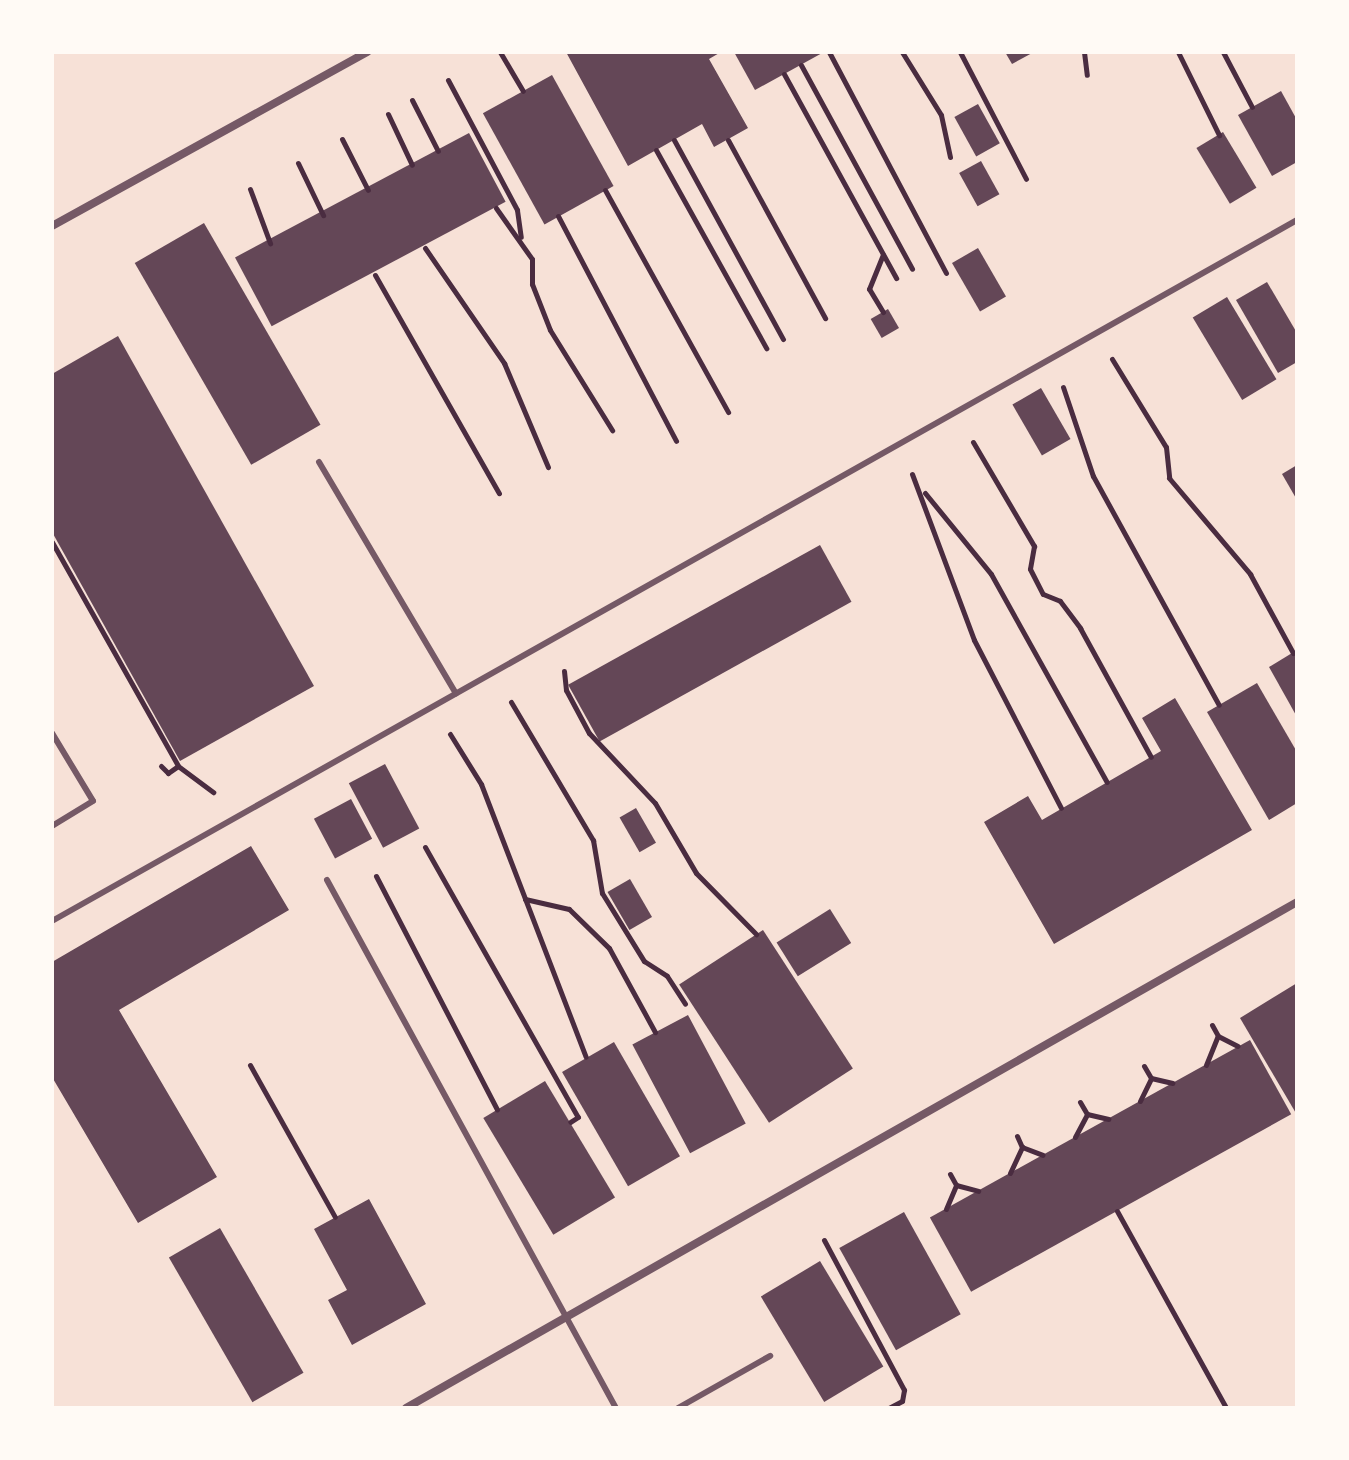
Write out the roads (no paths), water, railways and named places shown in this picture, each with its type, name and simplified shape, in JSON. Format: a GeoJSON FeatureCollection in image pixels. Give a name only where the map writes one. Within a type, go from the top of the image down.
{"type":"FeatureCollection","features":[{"type":"Feature","properties":{"kind":"street"},"geometry":{"type":"LineString","coordinates":[[52,226],[367,52]]}},
{"type":"Feature","properties":{"kind":"street"},"geometry":{"type":"LineString","coordinates":[[406,1408],[1297,902]]}},
{"type":"Feature","properties":{"kind":"lane"},"geometry":{"type":"LineString","coordinates":[[52,921],[1297,220]]}},
{"type":"Feature","properties":{"kind":"lane"},"geometry":{"type":"LineString","coordinates":[[319,462],[456,694]]}},
{"type":"Feature","properties":{"kind":"lane"},"geometry":{"type":"LineString","coordinates":[[52,733],[93,801],[52,826]]}},
{"type":"Feature","properties":{"kind":"lane"},"geometry":{"type":"LineString","coordinates":[[327,880],[616,1408]]}},
{"type":"Feature","properties":{"kind":"lane"},"geometry":{"type":"LineString","coordinates":[[678,1408],[770,1356]]}}]}
